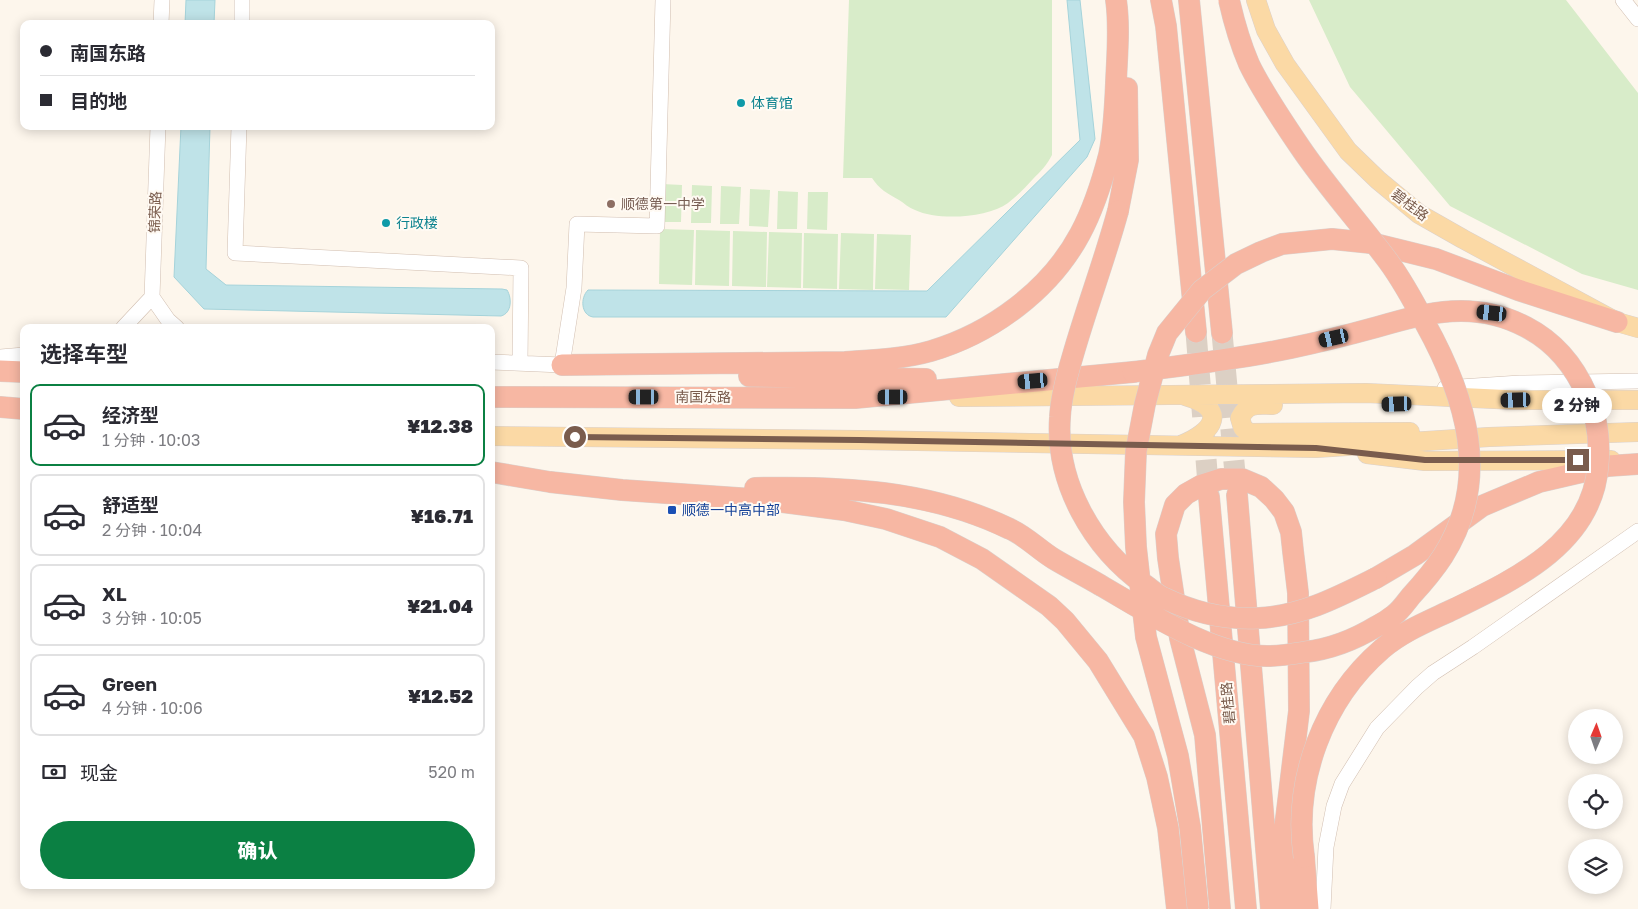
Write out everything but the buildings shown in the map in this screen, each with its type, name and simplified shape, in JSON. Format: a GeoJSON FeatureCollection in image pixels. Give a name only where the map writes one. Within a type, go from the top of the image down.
{"type":"FeatureCollection","features":[{"type":"Feature","properties":{"kind":"highway"},"geometry":{"type":"LineString","coordinates":[[1161,0],[1166,26],[1196,332]]}},
{"type":"Feature","properties":{"kind":"highway"},"geometry":{"type":"LineString","coordinates":[[1189,0],[1193,23],[1222,333]]}},
{"type":"Feature","properties":{"kind":"highway"},"geometry":{"type":"LineString","coordinates":[[622,490],[816,486],[911,496],[970,512],[1012,529],[1055,559],[1179,629],[1197,638],[1234,651],[1267,656],[1325,650],[1361,636],[1396,614],[1437,566],[1451,543],[1462,518],[1467,497],[1470,444],[1452,377],[1416,306],[1390,263],[1323,180],[1299,147],[1272,103],[1250,64],[1235,25],[1229,0]]}},
{"type":"Feature","properties":{"kind":"highway"},"geometry":{"type":"LineString","coordinates":[[562,365],[807,362],[888,359],[932,350],[986,327],[1002,318],[1026,300],[1049,278],[1080,235],[1092,209],[1109,154],[1115,102],[1117,8]]}},
{"type":"Feature","properties":{"kind":"highway"},"geometry":{"type":"LineString","coordinates":[[1117,8],[1127,74],[1128,160],[1110,241],[1075,347],[1063,394],[1060,441],[1069,484],[1080,510],[1112,556],[1135,578],[1163,598],[1190,609],[1238,619],[1284,616],[1307,610],[1376,578],[1414,555],[1482,506],[1539,482],[1608,466],[1638,464]]}},
{"type":"Feature","properties":{"kind":"highway"},"geometry":{"type":"LineString","coordinates":[[1198,909],[1189,818],[1178,756],[1146,637],[1136,547],[1134,502],[1136,451],[1145,404],[1158,355],[1167,333],[1202,290],[1236,264],[1282,244],[1332,239],[1371,243],[1436,259],[1518,290],[1617,322]]}},
{"type":"Feature","properties":{"kind":"highway"},"geometry":{"type":"LineString","coordinates":[[562,365],[601,374],[1033,381],[1133,372],[1291,348],[1407,318],[1435,312],[1465,310],[1492,313],[1514,321],[1553,344],[1580,378],[1591,402],[1599,453],[1597,477],[1592,496],[1580,520],[1569,536],[1552,552],[1514,578],[1408,630],[1363,667],[1338,701],[1316,740],[1303,796],[1302,845],[1308,909]]}},
{"type":"Feature","properties":{"kind":"highway"},"geometry":{"type":"LineString","coordinates":[[0,371],[20,372]]}},
{"type":"Feature","properties":{"kind":"highway","name":"南国东路"},"geometry":{"type":"LineString","coordinates":[[495,397],[855,398],[1033,381]]}},
{"type":"Feature","properties":{"kind":"highway"},"geometry":{"type":"LineString","coordinates":[[0,407],[20,409]]}},
{"type":"Feature","properties":{"kind":"highway"},"geometry":{"type":"LineString","coordinates":[[495,473],[550,482],[622,490],[766,500],[844,510],[886,519],[940,537],[982,558],[1042,601],[1065,621],[1098,661],[1144,736],[1157,778],[1168,828],[1178,909]]}},
{"type":"Feature","properties":{"kind":"highway"},"geometry":{"type":"LineString","coordinates":[[1220,909],[1204,735],[1180,638],[1166,534],[1175,504],[1186,494],[1202,485],[1221,480],[1242,479],[1261,487],[1284,512],[1291,532],[1298,593],[1299,712],[1283,843],[1287,909]]}},
{"type":"Feature","properties":{"kind":"highway"},"geometry":{"type":"LineString","coordinates":[[1237,495],[1271,909]]}},
{"type":"Feature","properties":{"kind":"highway","name":"碧桂路"},"geometry":{"type":"LineString","coordinates":[[1209,497],[1246,909]]}},
{"type":"Feature","properties":{"kind":"main road","name":"碧桂路"},"geometry":{"type":"LineString","coordinates":[[1256,0],[1266,30],[1285,64],[1348,151],[1378,180],[1419,214],[1617,322],[1638,328]]}},
{"type":"Feature","properties":{"kind":"main road"},"geometry":{"type":"LineString","coordinates":[[855,398],[1366,393],[1516,400]]}},
{"type":"Feature","properties":{"kind":"main road"},"geometry":{"type":"LineString","coordinates":[[1180,395],[1196,399],[1207,407],[1213,418],[1212,424],[1206,431],[1192,441],[1180,446]]}},
{"type":"Feature","properties":{"kind":"main road"},"geometry":{"type":"LineString","coordinates":[[1489,437],[1394,431],[1249,433],[1243,428],[1240,418],[1244,410],[1250,405],[1377,405],[1516,400],[1638,400]]}},
{"type":"Feature","properties":{"kind":"main road"},"geometry":{"type":"LineString","coordinates":[[495,436],[1316,448],[1489,437],[1638,432]]}},
{"type":"Feature","properties":{"kind":"main road"},"geometry":{"type":"LineString","coordinates":[[1316,448],[1425,460],[1638,459]]}},
{"type":"Feature","properties":{"kind":"street"},"geometry":{"type":"LineString","coordinates":[[161,20],[162,0]]}},
{"type":"Feature","properties":{"kind":"street"},"geometry":{"type":"LineString","coordinates":[[242,0],[242,20]]}},
{"type":"Feature","properties":{"kind":"street"},"geometry":{"type":"LineString","coordinates":[[495,362],[562,365],[574,288],[578,224],[657,226],[663,0]]}},
{"type":"Feature","properties":{"kind":"street"},"geometry":{"type":"LineString","coordinates":[[1623,0],[1638,18]]}},
{"type":"Feature","properties":{"kind":"street","name":"锦荣路"},"geometry":{"type":"LineString","coordinates":[[152,297],[158,130]]}},
{"type":"Feature","properties":{"kind":"street"},"geometry":{"type":"LineString","coordinates":[[239,130],[235,253],[521,268],[520,363]]}},
{"type":"Feature","properties":{"kind":"street"},"geometry":{"type":"LineString","coordinates":[[127,324],[152,297],[172,324]]}},
{"type":"Feature","properties":{"kind":"street"},"geometry":{"type":"LineString","coordinates":[[0,357],[20,355]]}},
{"type":"Feature","properties":{"kind":"street"},"geometry":{"type":"LineString","coordinates":[[1366,393],[1520,383],[1638,381]]}},
{"type":"Feature","properties":{"kind":"street"},"geometry":{"type":"LineString","coordinates":[[1323,909],[1326,847],[1334,806],[1342,784],[1377,728],[1417,687],[1433,674],[1473,648],[1638,531]]}},
{"type":"Feature","properties":{"kind":"green space"},"geometry":{"type":"Polygon","coordinates":[[[849,0],[1052,0],[1052,155],[1041,171],[1008,203],[988,212],[975,215],[936,216],[911,208],[884,191],[872,178],[843,178],[849,0]]]}},
{"type":"Feature","properties":{"kind":"green space"},"geometry":{"type":"Polygon","coordinates":[[[1309,0],[1566,0],[1638,93],[1638,290],[1582,274],[1450,206],[1350,87],[1309,0]]]}},
{"type":"Feature","properties":{"kind":"green space"},"geometry":{"type":"Polygon","coordinates":[[[662,184],[682,185],[681,222],[661,222],[662,184]]]}},
{"type":"Feature","properties":{"kind":"green space"},"geometry":{"type":"Polygon","coordinates":[[[692,185],[712,186],[711,223],[691,223],[692,185]]]}},
{"type":"Feature","properties":{"kind":"green space"},"geometry":{"type":"Polygon","coordinates":[[[721,186],[741,187],[739,224],[720,224],[721,186]]]}},
{"type":"Feature","properties":{"kind":"green space"},"geometry":{"type":"Polygon","coordinates":[[[750,189],[770,190],[768,227],[749,226],[750,189]]]}},
{"type":"Feature","properties":{"kind":"green space"},"geometry":{"type":"Polygon","coordinates":[[[778,191],[798,192],[797,229],[777,229],[778,191]]]}},
{"type":"Feature","properties":{"kind":"green space"},"geometry":{"type":"Polygon","coordinates":[[[808,192],[828,192],[827,230],[807,229],[808,192]]]}},
{"type":"Feature","properties":{"kind":"green space"},"geometry":{"type":"Polygon","coordinates":[[[660,229],[694,230],[692,285],[659,284],[660,229]]]}},
{"type":"Feature","properties":{"kind":"green space"},"geometry":{"type":"Polygon","coordinates":[[[696,230],[730,231],[729,286],[695,285],[696,230]]]}},
{"type":"Feature","properties":{"kind":"green space"},"geometry":{"type":"Polygon","coordinates":[[[733,231],[767,232],[766,287],[732,286],[733,231]]]}},
{"type":"Feature","properties":{"kind":"green space"},"geometry":{"type":"Polygon","coordinates":[[[769,232],[802,233],[801,288],[767,287],[769,232]]]}},
{"type":"Feature","properties":{"kind":"green space"},"geometry":{"type":"Polygon","coordinates":[[[804,233],[838,234],[837,289],[803,288],[804,233]]]}},
{"type":"Feature","properties":{"kind":"green space"},"geometry":{"type":"Polygon","coordinates":[[[841,233],[874,234],[873,290],[839,289],[841,233]]]}},
{"type":"Feature","properties":{"kind":"green space"},"geometry":{"type":"Polygon","coordinates":[[[877,234],[911,235],[909,290],[875,289],[877,234]]]}},
{"type":"Feature","properties":{"kind":"water"},"geometry":{"type":"Polygon","coordinates":[[[186,0],[215,0],[214,20],[185,20],[186,0]]]}},
{"type":"Feature","properties":{"kind":"water"},"geometry":{"type":"Polygon","coordinates":[[[1067,0],[1080,0],[1095,139],[1087,157],[946,317],[593,317],[589,316],[584,310],[584,297],[588,290],[927,291],[1080,140],[1067,0]]]}},
{"type":"Feature","properties":{"kind":"water"},"geometry":{"type":"Polygon","coordinates":[[[181,130],[210,130],[206,269],[226,285],[502,289],[507,290],[510,297],[510,305],[507,312],[501,316],[204,309],[174,277],[181,130]]]}},
{"type":"Feature","properties":{"kind":"tunnel"},"geometry":{"type":"LineString","coordinates":[[1196,332],[1209,497]]}},
{"type":"Feature","properties":{"kind":"tunnel"},"geometry":{"type":"LineString","coordinates":[[1222,333],[1237,495]]}},
{"type":"Feature","properties":{"kind":"place","name":"体育馆"},"geometry":{"type":"Point","coordinates":[741,103]}},
{"type":"Feature","properties":{"kind":"place","name":"顺德第一中学"},"geometry":{"type":"Point","coordinates":[611,204]}},
{"type":"Feature","properties":{"kind":"place","name":"行政楼"},"geometry":{"type":"Point","coordinates":[386,223]}},
{"type":"Feature","properties":{"kind":"place","name":"顺德一中高中部"},"geometry":{"type":"Point","coordinates":[672,510]}},
{"type":"Feature","properties":{"kind":"route"},"geometry":{"type":"LineString","coordinates":[[575,437],[1316,448],[1425,460],[1578,460]]}}]}
